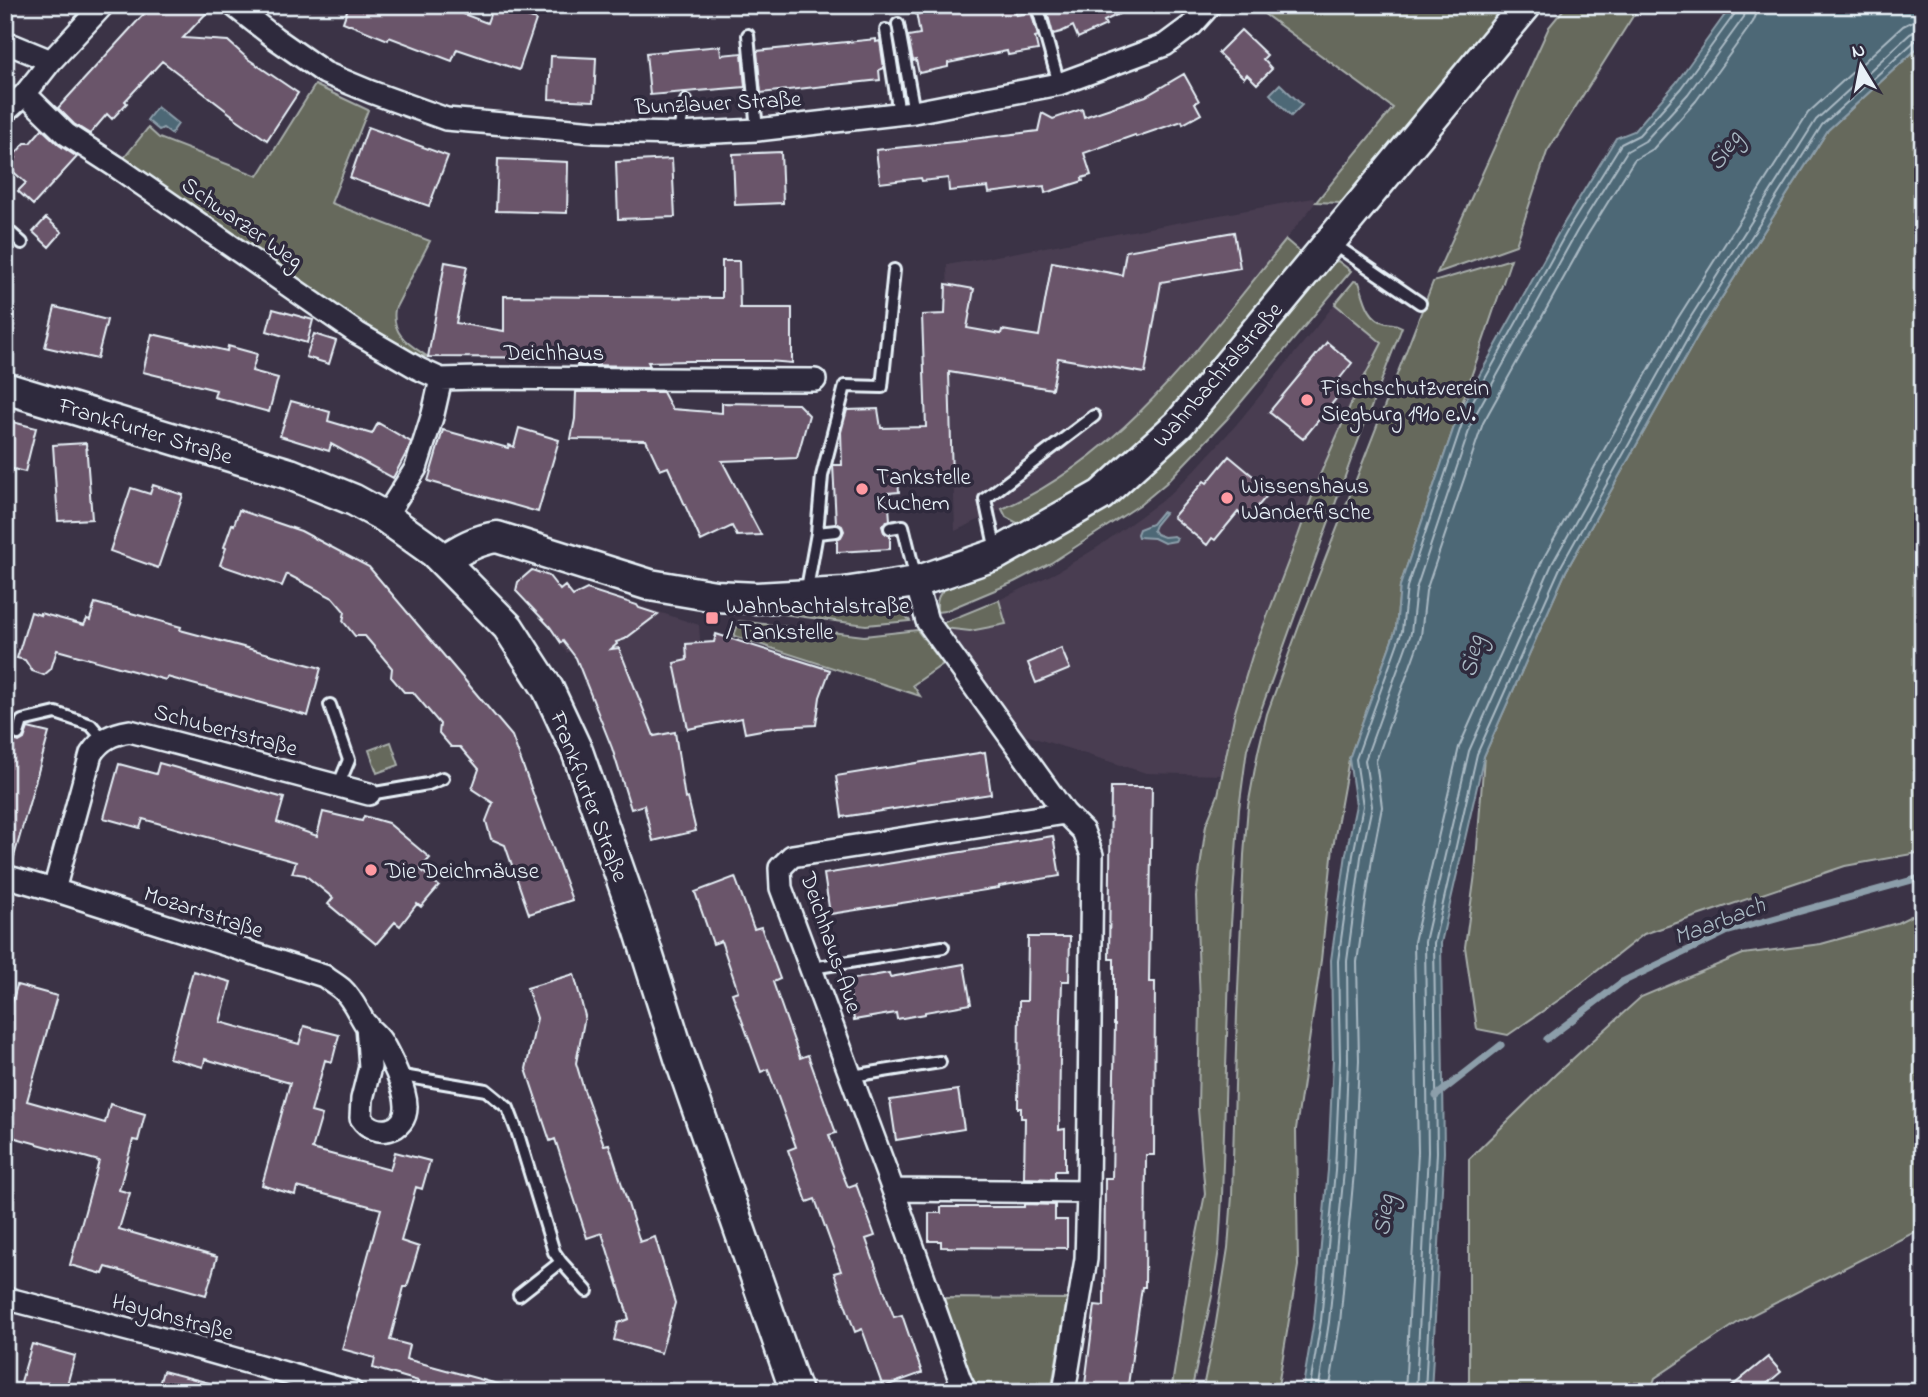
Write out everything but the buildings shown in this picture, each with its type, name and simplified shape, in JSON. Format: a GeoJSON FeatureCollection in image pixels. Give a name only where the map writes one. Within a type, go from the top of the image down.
{"type":"FeatureCollection","features":[{"type":"Feature","properties":{"kind":"main road","name":"Wahnbachtalstraße"},"geometry":{"type":"LineString","coordinates":[[444,560],[480,540],[497,537],[650,585],[715,596],[757,598],[844,593],[916,582],[997,554],[1101,495],[1178,424],[1527,5]]}},
{"type":"Feature","properties":{"kind":"main road","name":"Frankfurter Straße"},"geometry":{"type":"LineString","coordinates":[[5,388],[290,474],[354,500],[385,517],[444,560],[508,627],[548,689],[577,751],[796,1392]]}},
{"type":"Feature","properties":{"kind":"street"},"geometry":{"type":"LineString","coordinates":[[5,112],[103,5]]}},
{"type":"Feature","properties":{"kind":"street","name":"Bunzlauer Straße"},"geometry":{"type":"LineString","coordinates":[[233,5],[326,73],[446,119],[595,132],[678,134],[757,130],[907,113],[1059,84],[1165,45],[1192,25],[1210,5]]}},
{"type":"Feature","properties":{"kind":"street"},"geometry":{"type":"LineString","coordinates":[[5,42],[51,61]]}},
{"type":"Feature","properties":{"kind":"street","name":"Schwarzer Weg"},"geometry":{"type":"LineString","coordinates":[[24,94],[66,134],[357,333],[419,369],[442,379]]}},
{"type":"Feature","properties":{"kind":"street"},"geometry":{"type":"LineString","coordinates":[[385,517],[416,468],[442,379]]}},
{"type":"Feature","properties":{"kind":"street","name":"Deichhaus"},"geometry":{"type":"LineString","coordinates":[[442,379],[816,380]]}},
{"type":"Feature","properties":{"kind":"street"},"geometry":{"type":"LineString","coordinates":[[916,582],[927,621],[1065,813],[1083,831],[1093,855],[1086,1259],[1064,1392]]}},
{"type":"Feature","properties":{"kind":"street","name":"Schubertstraße"},"geometry":{"type":"LineString","coordinates":[[103,739],[130,730],[369,794]]}},
{"type":"Feature","properties":{"kind":"street"},"geometry":{"type":"LineString","coordinates":[[54,890],[91,754],[103,739]]}},
{"type":"Feature","properties":{"kind":"street","name":"Deichhaus-Aue"},"geometry":{"type":"LineString","coordinates":[[966,1392],[781,888],[780,867],[792,856],[1065,813]]}},
{"type":"Feature","properties":{"kind":"street","name":"Mozartstraße"},"geometry":{"type":"LineString","coordinates":[[5,876],[324,976],[342,989],[353,1002],[367,1026],[380,1040],[397,1076],[406,1108],[405,1115],[392,1129],[374,1130],[364,1122],[360,1111],[370,1067],[367,1026]]}},
{"type":"Feature","properties":{"kind":"street"},"geometry":{"type":"LineString","coordinates":[[893,1190],[1088,1192]]}},
{"type":"Feature","properties":{"kind":"street","name":"Haydnstraße"},"geometry":{"type":"LineString","coordinates":[[5,1297],[197,1348],[328,1388],[352,1392]]}},
{"type":"Feature","properties":{"kind":"lane"},"geometry":{"type":"LineString","coordinates":[[1037,5],[1059,84]]}},
{"type":"Feature","properties":{"kind":"lane"},"geometry":{"type":"LineString","coordinates":[[898,24],[907,113]]}},
{"type":"Feature","properties":{"kind":"lane"},"geometry":{"type":"LineString","coordinates":[[886,30],[907,113]]}},
{"type":"Feature","properties":{"kind":"lane"},"geometry":{"type":"LineString","coordinates":[[748,35],[757,130]]}},
{"type":"Feature","properties":{"kind":"lane"},"geometry":{"type":"LineString","coordinates":[[678,134],[687,101]]}},
{"type":"Feature","properties":{"kind":"lane"},"geometry":{"type":"LineString","coordinates":[[5,228],[22,243]]}},
{"type":"Feature","properties":{"kind":"lane"},"geometry":{"type":"LineString","coordinates":[[1331,242],[1420,303]]}},
{"type":"Feature","properties":{"kind":"lane"},"geometry":{"type":"LineString","coordinates":[[806,596],[817,533],[822,475],[845,386],[882,387],[894,270]]}},
{"type":"Feature","properties":{"kind":"lane"},"geometry":{"type":"LineString","coordinates":[[997,554],[985,499],[1094,416]]}},
{"type":"Feature","properties":{"kind":"lane"},"geometry":{"type":"LineString","coordinates":[[890,528],[903,526],[916,582]]}},
{"type":"Feature","properties":{"kind":"lane"},"geometry":{"type":"LineString","coordinates":[[817,533],[836,531]]}},
{"type":"Feature","properties":{"kind":"lane"},"geometry":{"type":"LineString","coordinates":[[330,705],[348,760],[338,786]]}},
{"type":"Feature","properties":{"kind":"lane"},"geometry":{"type":"LineString","coordinates":[[18,734],[22,722],[56,713],[92,725],[103,739]]}},
{"type":"Feature","properties":{"kind":"lane"},"geometry":{"type":"LineString","coordinates":[[369,794],[428,784],[443,778]]}},
{"type":"Feature","properties":{"kind":"lane"},"geometry":{"type":"LineString","coordinates":[[812,968],[943,947]]}},
{"type":"Feature","properties":{"kind":"lane"},"geometry":{"type":"LineString","coordinates":[[852,1076],[940,1062]]}},
{"type":"Feature","properties":{"kind":"lane"},"geometry":{"type":"LineString","coordinates":[[397,1076],[486,1090],[508,1108],[554,1252],[587,1291]]}},
{"type":"Feature","properties":{"kind":"lane"},"geometry":{"type":"LineString","coordinates":[[519,1295],[561,1262]]}},
{"type":"Feature","properties":{"kind":"shaded area"},"geometry":{"type":"Polygon","coordinates":[[[1313,198],[1316,202],[1173,378],[1124,428],[1072,469],[1015,503],[955,531],[947,265],[1313,198]]]}},
{"type":"Feature","properties":{"kind":"shaded area"},"geometry":{"type":"Polygon","coordinates":[[[1335,304],[1382,342],[1354,397],[1319,477],[1252,656],[1235,712],[1222,775],[1146,773],[1022,734],[944,628],[970,631],[1006,624],[999,600],[1057,572],[1098,547],[1167,497],[1236,425],[1335,304]]]}},
{"type":"Feature","properties":{"kind":"shaded area"},"geometry":{"type":"Polygon","coordinates":[[[587,589],[699,625],[706,725],[640,738],[612,748],[576,658],[570,651],[567,653],[544,620],[587,589]]]}},
{"type":"Feature","properties":{"kind":"green space"},"geometry":{"type":"Polygon","coordinates":[[[1252,5],[1513,5],[1351,200],[1341,203],[1316,202],[1393,108],[1252,5]]]}},
{"type":"Feature","properties":{"kind":"green space"},"geometry":{"type":"Polygon","coordinates":[[[1567,5],[1640,5],[1547,152],[1516,245],[1437,273],[1549,27],[1567,5]]]}},
{"type":"Feature","properties":{"kind":"green space"},"geometry":{"type":"Polygon","coordinates":[[[1923,43],[1923,852],[1845,866],[1644,934],[1569,993],[1508,1035],[1477,1029],[1465,947],[1475,874],[1484,756],[1566,571],[1698,335],[1828,130],[1923,43]]]}},
{"type":"Feature","properties":{"kind":"green space"},"geometry":{"type":"Polygon","coordinates":[[[315,85],[368,110],[331,203],[430,241],[395,309],[394,318],[403,338],[428,357],[383,345],[120,163],[148,128],[159,138],[258,176],[315,85]]]}},
{"type":"Feature","properties":{"kind":"green space"},"geometry":{"type":"Polygon","coordinates":[[[1286,240],[1300,252],[1300,264],[1149,437],[1090,485],[1027,524],[1019,524],[1006,517],[1002,509],[1046,486],[1087,458],[1124,427],[1193,355],[1286,240]]]}},
{"type":"Feature","properties":{"kind":"green space"},"geometry":{"type":"Polygon","coordinates":[[[1511,259],[1400,586],[1396,629],[1349,759],[1333,847],[1321,960],[1296,1129],[1298,1266],[1277,1392],[1202,1392],[1228,1248],[1244,855],[1248,806],[1267,714],[1433,282],[1511,259]]]}},
{"type":"Feature","properties":{"kind":"green space"},"geometry":{"type":"Polygon","coordinates":[[[1338,261],[1351,271],[1227,419],[1166,483],[1141,504],[1051,563],[1014,582],[937,612],[938,598],[946,587],[1093,514],[1149,472],[1189,433],[1330,263],[1338,261]]]}},
{"type":"Feature","properties":{"kind":"green space"},"geometry":{"type":"Polygon","coordinates":[[[1354,281],[1359,282],[1367,306],[1374,317],[1402,327],[1352,457],[1247,749],[1239,809],[1230,939],[1219,1249],[1212,1296],[1191,1392],[1171,1392],[1205,1194],[1198,1109],[1200,1003],[1196,896],[1206,825],[1218,795],[1235,712],[1252,656],[1319,477],[1354,397],[1382,343],[1335,304],[1354,281]]]}},
{"type":"Feature","properties":{"kind":"green space"},"geometry":{"type":"Polygon","coordinates":[[[885,600],[896,604],[910,621],[866,625],[767,612],[885,600]]]}},
{"type":"Feature","properties":{"kind":"green space"},"geometry":{"type":"Polygon","coordinates":[[[999,600],[1006,624],[970,631],[944,628],[940,624],[999,600]]]}},
{"type":"Feature","properties":{"kind":"green space"},"geometry":{"type":"Polygon","coordinates":[[[739,621],[864,636],[917,630],[943,664],[913,685],[920,696],[734,636],[739,621]]]}},
{"type":"Feature","properties":{"kind":"green space"},"geometry":{"type":"Polygon","coordinates":[[[391,742],[399,765],[377,773],[369,750],[391,742]]]}},
{"type":"Feature","properties":{"kind":"green space"},"geometry":{"type":"Polygon","coordinates":[[[1923,910],[1923,1226],[1740,1321],[1655,1378],[1650,1392],[1469,1392],[1469,1159],[1556,1074],[1641,997],[1743,954],[1821,944],[1897,923],[1923,910]]]}},
{"type":"Feature","properties":{"kind":"green space"},"geometry":{"type":"Polygon","coordinates":[[[942,1298],[1067,1299],[1051,1392],[982,1392],[970,1375],[942,1298]]]}},
{"type":"Feature","properties":{"kind":"water","name":"Sieg"},"geometry":{"type":"Polygon","coordinates":[[[1732,5],[1923,5],[1923,43],[1828,130],[1698,335],[1566,571],[1484,756],[1441,943],[1444,1152],[1431,1392],[1302,1392],[1314,1320],[1328,1170],[1333,1059],[1331,960],[1356,805],[1349,759],[1396,629],[1400,586],[1459,412],[1564,223],[1616,138],[1634,131],[1676,83],[1732,5]]]}},
{"type":"Feature","properties":{"kind":"water"},"geometry":{"type":"Polygon","coordinates":[[[1280,84],[1302,105],[1291,116],[1270,94],[1280,84]]]}},
{"type":"Feature","properties":{"kind":"water"},"geometry":{"type":"Polygon","coordinates":[[[157,107],[178,124],[171,134],[163,128],[159,130],[147,120],[157,107]]]}},
{"type":"Feature","properties":{"kind":"water"},"geometry":{"type":"Polygon","coordinates":[[[1162,512],[1165,513],[1153,530],[1164,537],[1174,536],[1177,538],[1175,541],[1164,543],[1154,538],[1138,537],[1139,529],[1152,524],[1162,512]]]}},
{"type":"Feature","properties":{"kind":"waterway","name":"Maarbach"},"geometry":{"type":"LineString","coordinates":[[1547,1039],[1622,982],[1726,932],[1923,877]]}},
{"type":"Feature","properties":{"kind":"waterway","name":"Maarbach"},"geometry":{"type":"LineString","coordinates":[[1436,1096],[1501,1045]]}},
{"type":"Feature","properties":{"kind":"place","name":"Fischschutzverein Siegburg 1910 e.V."},"geometry":{"type":"Point","coordinates":[1307,400]}},
{"type":"Feature","properties":{"kind":"place","name":"Tankstelle Kuchem"},"geometry":{"type":"Point","coordinates":[862,489]}},
{"type":"Feature","properties":{"kind":"place","name":"Wissenshaus Wanderfische"},"geometry":{"type":"Point","coordinates":[1227,498]}},
{"type":"Feature","properties":{"kind":"place","name":"Wahnbachtalstraße / Tankstelle"},"geometry":{"type":"Point","coordinates":[712,618]}},
{"type":"Feature","properties":{"kind":"place","name":"Die Deichmäuse"},"geometry":{"type":"Point","coordinates":[371,870]}}]}
